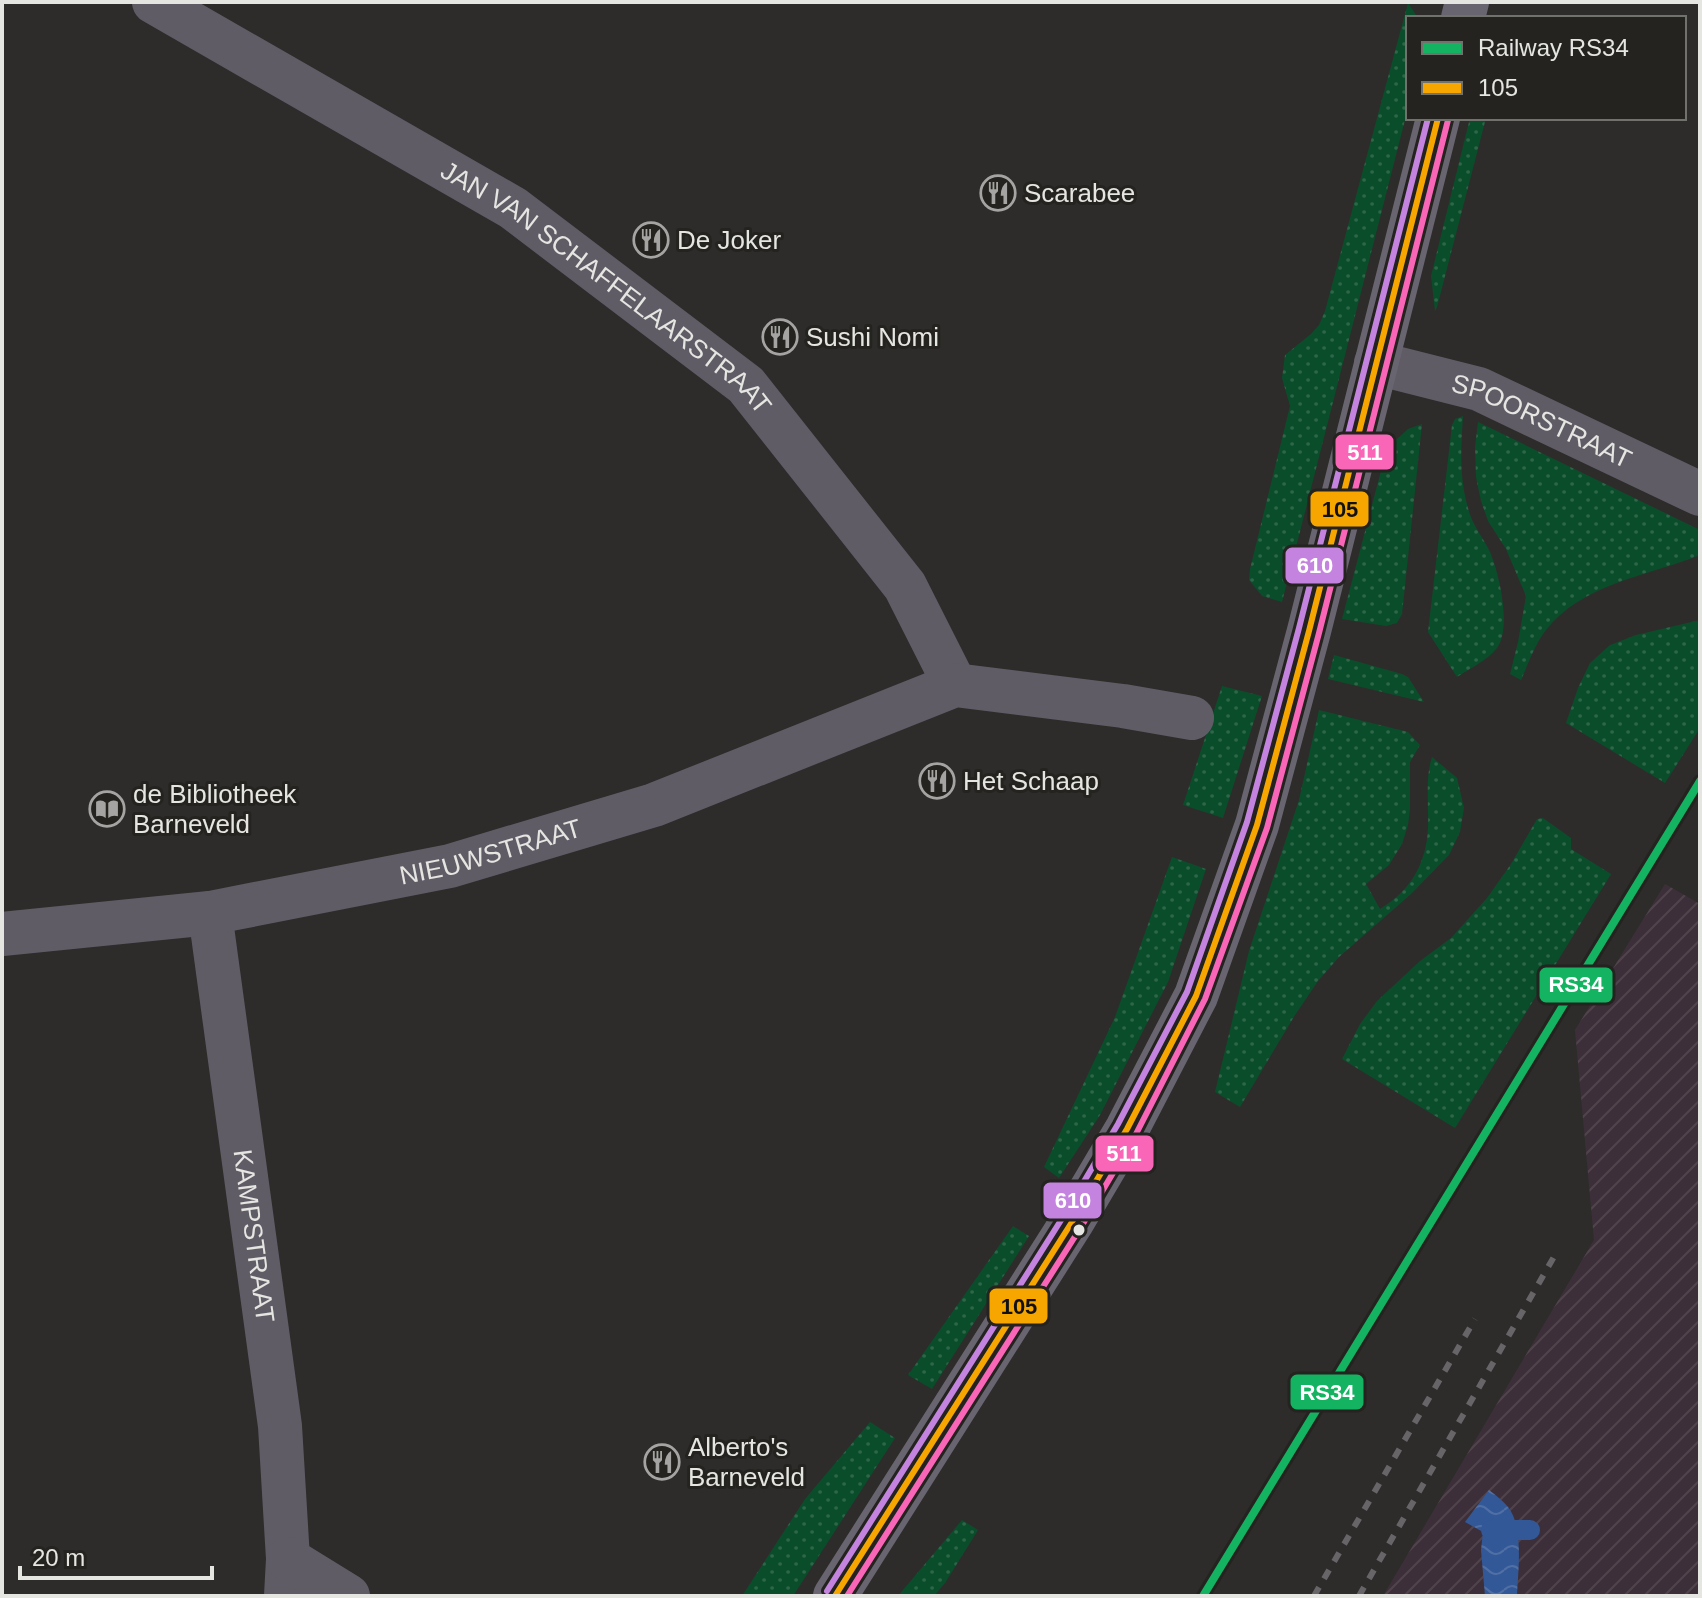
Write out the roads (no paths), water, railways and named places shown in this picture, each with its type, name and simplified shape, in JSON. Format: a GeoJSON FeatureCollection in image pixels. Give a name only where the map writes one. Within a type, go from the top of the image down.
{"type":"FeatureCollection","features":[{"type":"Feature","properties":{"kind":"main road"},"geometry":{"type":"LineString","coordinates":[[835,1596],[1080,1209],[1127,1129],[1196,996],[1257,825],[1437,120]]}},
{"type":"Feature","properties":{"kind":"street","name":"JAN VAN SCHAFFELAARSTRAAT"},"geometry":{"type":"LineString","coordinates":[[154,2],[513,208],[746,385],[905,586],[955,685]]}},
{"type":"Feature","properties":{"kind":"street","name":"SPOORSTRAAT"},"geometry":{"type":"LineString","coordinates":[[1376,363],[1479,389],[1700,494]]}},
{"type":"Feature","properties":{"kind":"street"},"geometry":{"type":"LineString","coordinates":[[955,685],[1192,718]]}},
{"type":"Feature","properties":{"kind":"street","name":"NIEUWSTRAAT"},"geometry":{"type":"LineString","coordinates":[[2,934],[210,913],[450,866],[654,805],[955,685]]}},
{"type":"Feature","properties":{"kind":"street","name":"KAMPSTRAAT"},"geometry":{"type":"LineString","coordinates":[[210,913],[280,1426],[287,1578],[348,1596]]}},
{"type":"Feature","properties":{"kind":"water"},"geometry":{"type":"Polygon","coordinates":[[[1489,1490],[1508,1507],[1516,1526],[1519,1550],[1517,1596],[1485,1596],[1481,1550],[1483,1532],[1465,1522],[1489,1490]]]}},
{"type":"Feature","properties":{"kind":"waterway"},"geometry":{"type":"LineString","coordinates":[[1491,1530],[1530,1530]]}},
{"type":"Feature","properties":{"kind":"railway"},"geometry":{"type":"LineString","coordinates":[[1359,1596],[1555,1255]]}},
{"type":"Feature","properties":{"kind":"railway"},"geometry":{"type":"LineString","coordinates":[[1314,1596],[1475,1319]]}},
{"type":"Feature","properties":{"kind":"rail line","name":"RS34"},"geometry":{"type":"LineString","coordinates":[[1203,1596],[1700,781]]}},
{"type":"Feature","properties":{"kind":"place","name":"Scarabee"},"geometry":{"type":"Point","coordinates":[998,193]}},
{"type":"Feature","properties":{"kind":"place","name":"De Joker"},"geometry":{"type":"Point","coordinates":[651,240]}},
{"type":"Feature","properties":{"kind":"place","name":"Sushi Nomi"},"geometry":{"type":"Point","coordinates":[780,337]}},
{"type":"Feature","properties":{"kind":"place","name":"Het Schaap"},"geometry":{"type":"Point","coordinates":[937,781]}},
{"type":"Feature","properties":{"kind":"place","name":"de Bibliotheek Barneveld"},"geometry":{"type":"Point","coordinates":[107,809]}},
{"type":"Feature","properties":{"kind":"place","name":"Alberto's Barneveld"},"geometry":{"type":"Point","coordinates":[662,1462]}}]}
